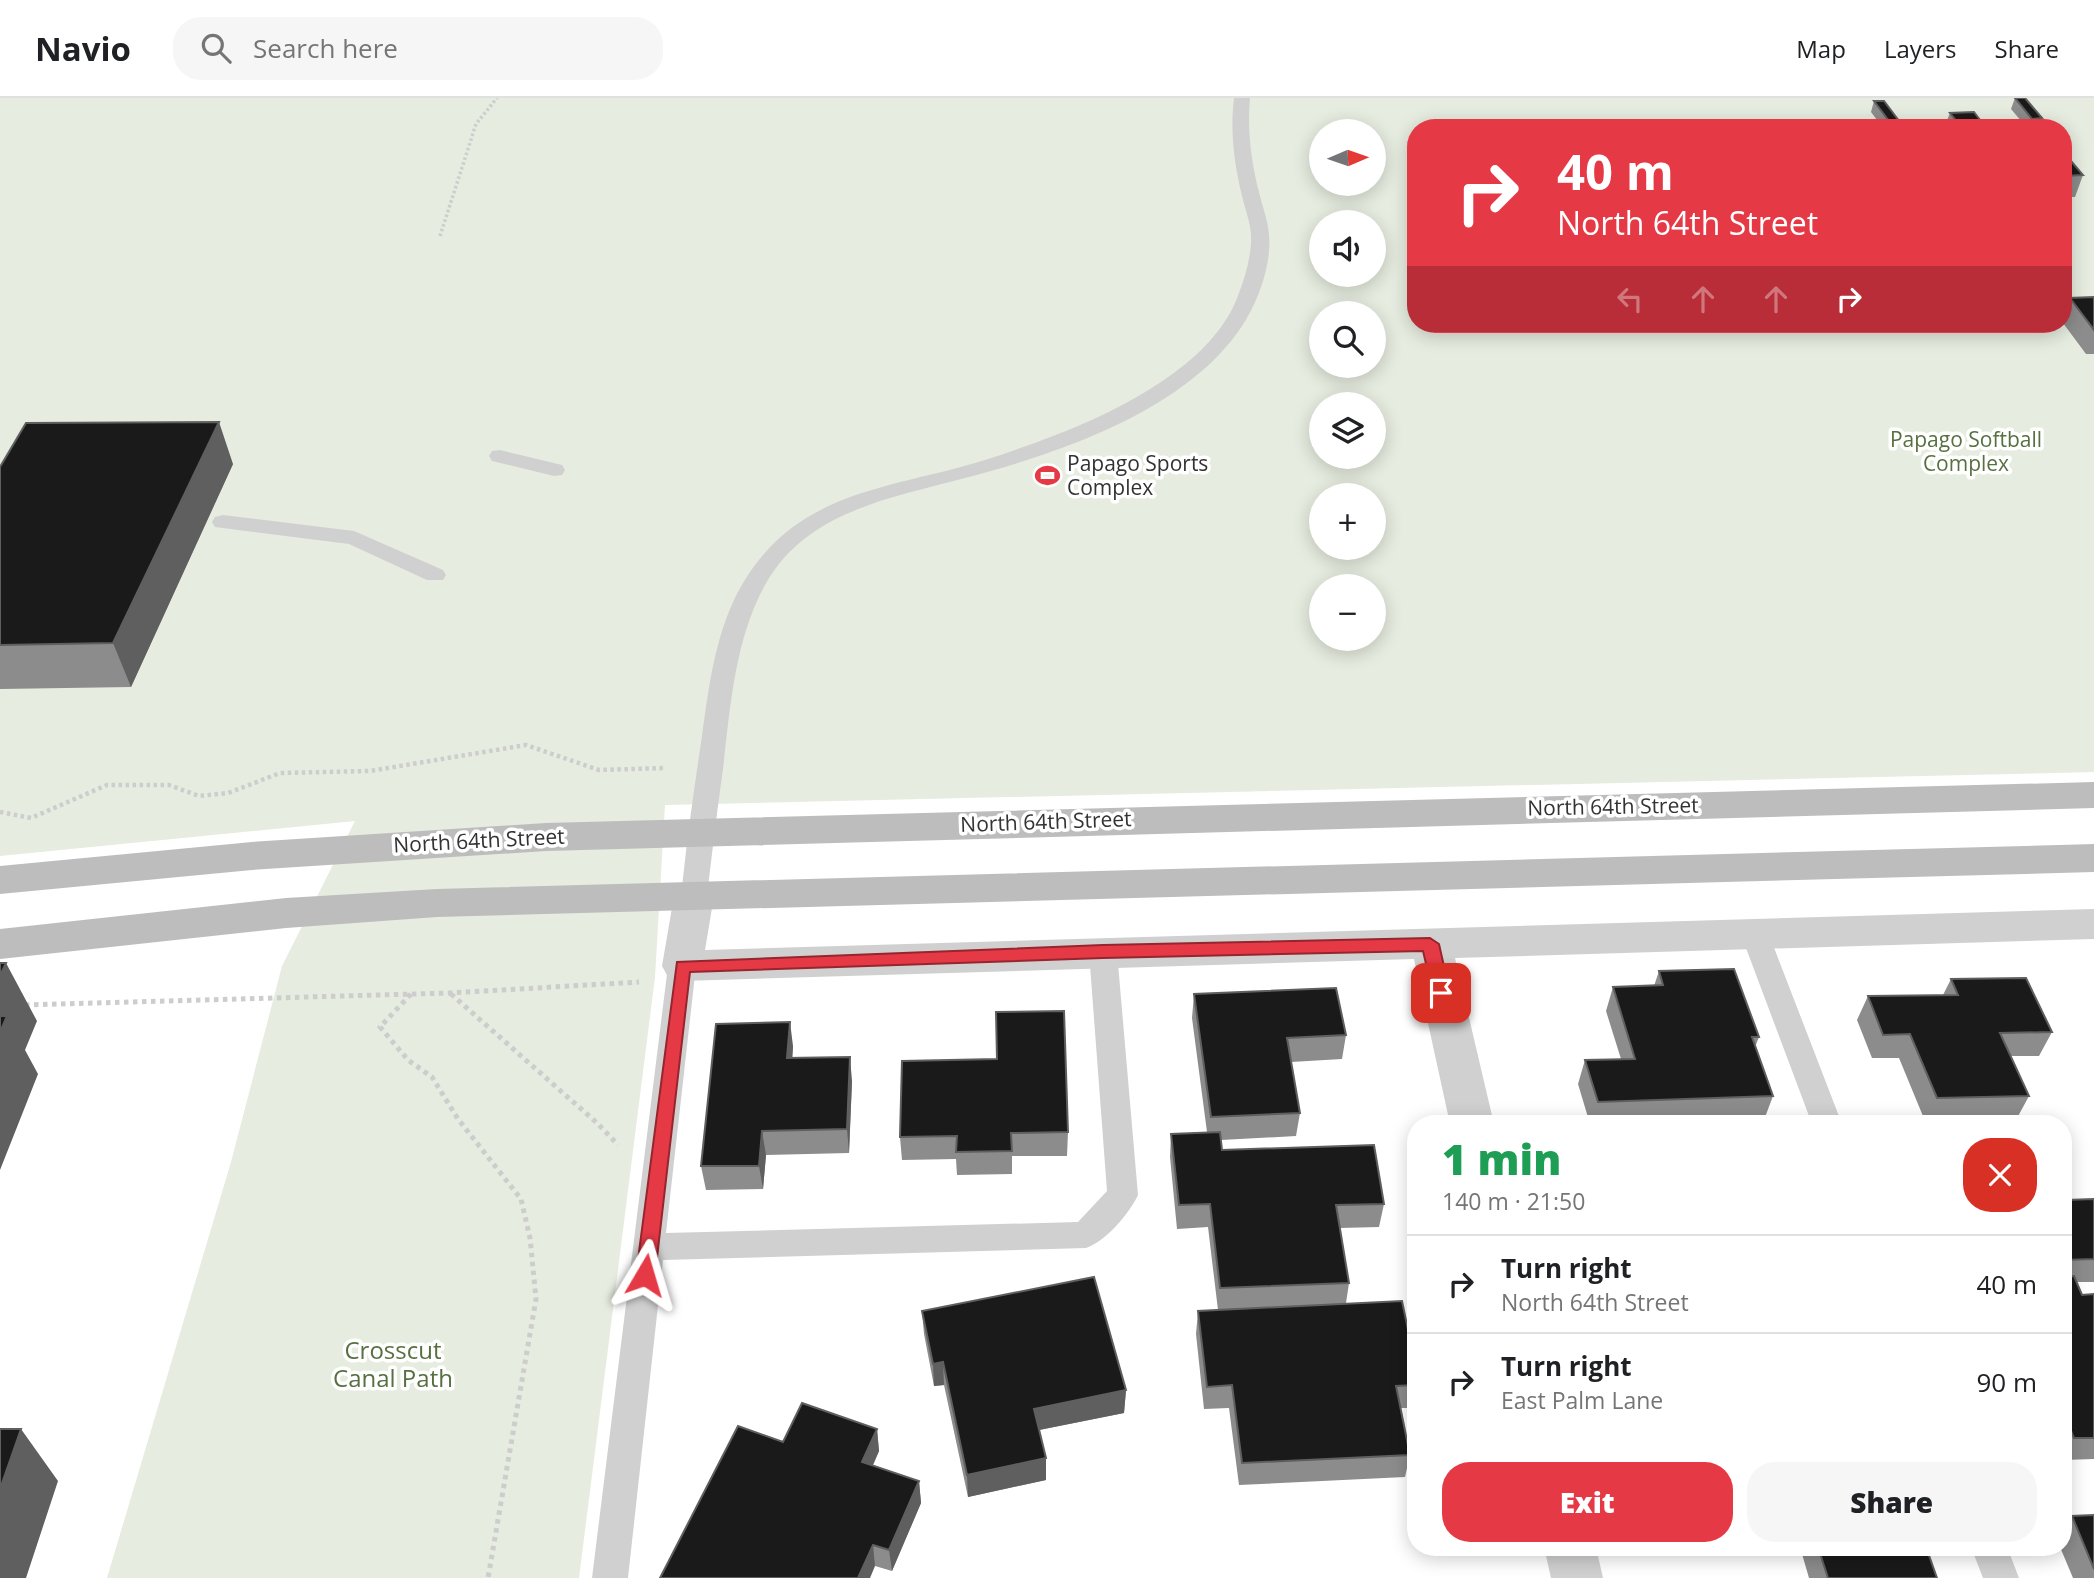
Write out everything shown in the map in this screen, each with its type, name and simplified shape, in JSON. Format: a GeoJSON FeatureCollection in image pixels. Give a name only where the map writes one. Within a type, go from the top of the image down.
{"type":"FeatureCollection","features":[{"type":"Feature","properties":{"kind":"main road","name":"North 64th Street"},"geometry":{"type":"LineString","coordinates":[[0,880],[372,847],[701,831],[2094,794]]}},
{"type":"Feature","properties":{"kind":"main road"},"geometry":{"type":"LineString","coordinates":[[0,943],[348,908],[2094,858]]}},
{"type":"Feature","properties":{"kind":"street"},"geometry":{"type":"LineString","coordinates":[[694,896],[682,966],[1754,932],[2089,932]]}},
{"type":"Feature","properties":{"kind":"street"},"geometry":{"type":"LineString","coordinates":[[1430,944],[1470,1115]]}},
{"type":"Feature","properties":{"kind":"street"},"geometry":{"type":"LineString","coordinates":[[1572,1556],[1577,1578]]}},
{"type":"Feature","properties":{"kind":"lane"},"geometry":{"type":"LineString","coordinates":[[694,896],[720,697],[739,615],[755,582],[783,544],[802,528],[832,511],[870,495],[987,466],[1086,432],[1157,394],[1193,368],[1224,338],[1248,295],[1260,236],[1240,152],[1239,122],[1242,98]]}},
{"type":"Feature","properties":{"kind":"lane"},"geometry":{"type":"LineString","coordinates":[[500,456],[554,470]]}},
{"type":"Feature","properties":{"kind":"lane"},"geometry":{"type":"LineString","coordinates":[[223,522],[354,538],[435,575]]}},
{"type":"Feature","properties":{"kind":"lane"},"geometry":{"type":"LineString","coordinates":[[1754,932],[1824,1115]]}},
{"type":"Feature","properties":{"kind":"lane"},"geometry":{"type":"LineString","coordinates":[[649,1247],[1086,1235],[1123,1195],[1103,952]]}},
{"type":"Feature","properties":{"kind":"lane"},"geometry":{"type":"LineString","coordinates":[[610,1578],[682,966]]}},
{"type":"Feature","properties":{"kind":"lane"},"geometry":{"type":"LineString","coordinates":[[1992,1556],[2001,1578]]}},
{"type":"Feature","properties":{"kind":"path"},"geometry":{"type":"LineString","coordinates":[[440,236],[476,124],[497,98]]}},
{"type":"Feature","properties":{"kind":"path"},"geometry":{"type":"LineString","coordinates":[[0,812],[31,818],[107,785],[169,785],[199,796],[228,793],[280,773],[370,771],[526,745],[599,770],[666,768]]}},
{"type":"Feature","properties":{"kind":"path"},"geometry":{"type":"LineString","coordinates":[[12,1006],[450,993],[634,984],[682,966]]}},
{"type":"Feature","properties":{"kind":"path"},"geometry":{"type":"LineString","coordinates":[[450,993],[597,1124],[623,1152]]}},
{"type":"Feature","properties":{"kind":"path"},"geometry":{"type":"LineString","coordinates":[[412,994],[380,1027],[408,1060],[432,1077],[458,1119],[521,1199],[530,1238],[536,1299],[488,1578]]}},
{"type":"Feature","properties":{"kind":"green space","name":"Papago Sports Complex"},"geometry":{"type":"Polygon","coordinates":[[[0,98],[2094,98],[2094,772],[665,805],[655,977],[579,1578],[107,1578],[231,1162],[282,966],[355,821],[0,856],[0,98]]]}},
{"type":"Feature","properties":{"kind":"building"},"geometry":{"type":"Polygon","coordinates":[[[2015,98],[2025,98],[2042,118],[2032,119],[2015,98]]]}},
{"type":"Feature","properties":{"kind":"building"},"geometry":{"type":"Polygon","coordinates":[[[1874,101],[1884,101],[1898,119],[1888,119],[1874,101]]]}},
{"type":"Feature","properties":{"kind":"building"},"geometry":{"type":"Polygon","coordinates":[[[1974,112],[1979,119],[1955,119],[1950,113],[1974,112]]]}},
{"type":"Feature","properties":{"kind":"building"},"geometry":{"type":"Polygon","coordinates":[[[2072,162],[2083,175],[2072,176],[2072,162]]]}},
{"type":"Feature","properties":{"kind":"building"},"geometry":{"type":"Polygon","coordinates":[[[2094,297],[2094,330],[2072,301],[2072,298],[2094,297]]]}},
{"type":"Feature","properties":{"kind":"building"},"geometry":{"type":"Polygon","coordinates":[[[219,422],[113,643],[0,645],[0,467],[26,423],[219,422]]]}},
{"type":"Feature","properties":{"kind":"building"},"geometry":{"type":"Polygon","coordinates":[[[0,963],[6,963],[0,976],[0,963]]]}},
{"type":"Feature","properties":{"kind":"building"},"geometry":{"type":"Polygon","coordinates":[[[1734,969],[1759,1037],[1752,1037],[1773,1096],[1598,1102],[1585,1060],[1635,1059],[1613,987],[1663,985],[1659,971],[1734,969]]]}},
{"type":"Feature","properties":{"kind":"building"},"geometry":{"type":"Polygon","coordinates":[[[2026,978],[2052,1032],[2000,1033],[2029,1096],[1937,1098],[1910,1034],[1883,1035],[1868,996],[1958,995],[1951,979],[2026,978]]]}},
{"type":"Feature","properties":{"kind":"building"},"geometry":{"type":"Polygon","coordinates":[[[1336,988],[1346,1035],[1287,1038],[1300,1113],[1211,1117],[1194,994],[1336,988]]]}},
{"type":"Feature","properties":{"kind":"building"},"geometry":{"type":"Polygon","coordinates":[[[1064,1011],[1068,1132],[1011,1133],[1012,1151],[956,1152],[957,1136],[900,1137],[902,1061],[997,1059],[996,1012],[1064,1011]]]}},
{"type":"Feature","properties":{"kind":"building"},"geometry":{"type":"Polygon","coordinates":[[[0,1016],[7,1016],[0,1032],[0,1016]]]}},
{"type":"Feature","properties":{"kind":"building"},"geometry":{"type":"Polygon","coordinates":[[[790,1022],[787,1058],[850,1057],[847,1129],[762,1131],[759,1166],[701,1166],[716,1024],[790,1022]]]}},
{"type":"Feature","properties":{"kind":"building"},"geometry":{"type":"Polygon","coordinates":[[[1220,1132],[1222,1150],[1374,1145],[1384,1204],[1336,1205],[1349,1283],[1220,1288],[1210,1204],[1179,1205],[1171,1134],[1220,1132]]]}},
{"type":"Feature","properties":{"kind":"building"},"geometry":{"type":"Polygon","coordinates":[[[2094,1199],[2094,1259],[2072,1260],[2072,1200],[2094,1199]]]}},
{"type":"Feature","properties":{"kind":"building"},"geometry":{"type":"Polygon","coordinates":[[[2072,1276],[2082,1295],[2094,1294],[2094,1438],[2074,1438],[2072,1433],[2072,1276]]]}},
{"type":"Feature","properties":{"kind":"building"},"geometry":{"type":"Polygon","coordinates":[[[1094,1277],[1126,1390],[1034,1409],[1046,1458],[967,1475],[943,1362],[933,1364],[922,1311],[1094,1277]]]}},
{"type":"Feature","properties":{"kind":"building"},"geometry":{"type":"Polygon","coordinates":[[[1402,1301],[1407,1325],[1407,1385],[1396,1386],[1407,1440],[1407,1455],[1242,1463],[1232,1385],[1207,1387],[1198,1311],[1402,1301]]]}},
{"type":"Feature","properties":{"kind":"building"},"geometry":{"type":"Polygon","coordinates":[[[802,1403],[877,1429],[862,1462],[919,1481],[889,1550],[873,1545],[858,1578],[660,1578],[738,1426],[783,1442],[802,1403]]]}},
{"type":"Feature","properties":{"kind":"building"},"geometry":{"type":"Polygon","coordinates":[[[0,1429],[21,1429],[0,1489],[0,1429]]]}},
{"type":"Feature","properties":{"kind":"building"},"geometry":{"type":"Polygon","coordinates":[[[2094,1515],[2094,1569],[2072,1516],[2094,1515]]]}},
{"type":"Feature","properties":{"kind":"building"},"geometry":{"type":"Polygon","coordinates":[[[1821,1556],[1929,1556],[1937,1578],[1828,1578],[1821,1556]]]}},
{"type":"Feature","properties":{"kind":"place","name":"Papago Sports Complex"},"geometry":{"type":"Point","coordinates":[1047,476]}},
{"type":"Feature","properties":{"kind":"route"},"geometry":{"type":"LineString","coordinates":[[645,1275],[682,966],[1430,944],[1441,993]]}},
{"type":"Feature","properties":{"kind":"park label","name":"Papago Softball Complex"},"geometry":{"type":"Point","coordinates":[1966,452]}},
{"type":"Feature","properties":{"kind":"park label","name":"Crosscut Canal Path"},"geometry":{"type":"Point","coordinates":[393,1365]}}]}
